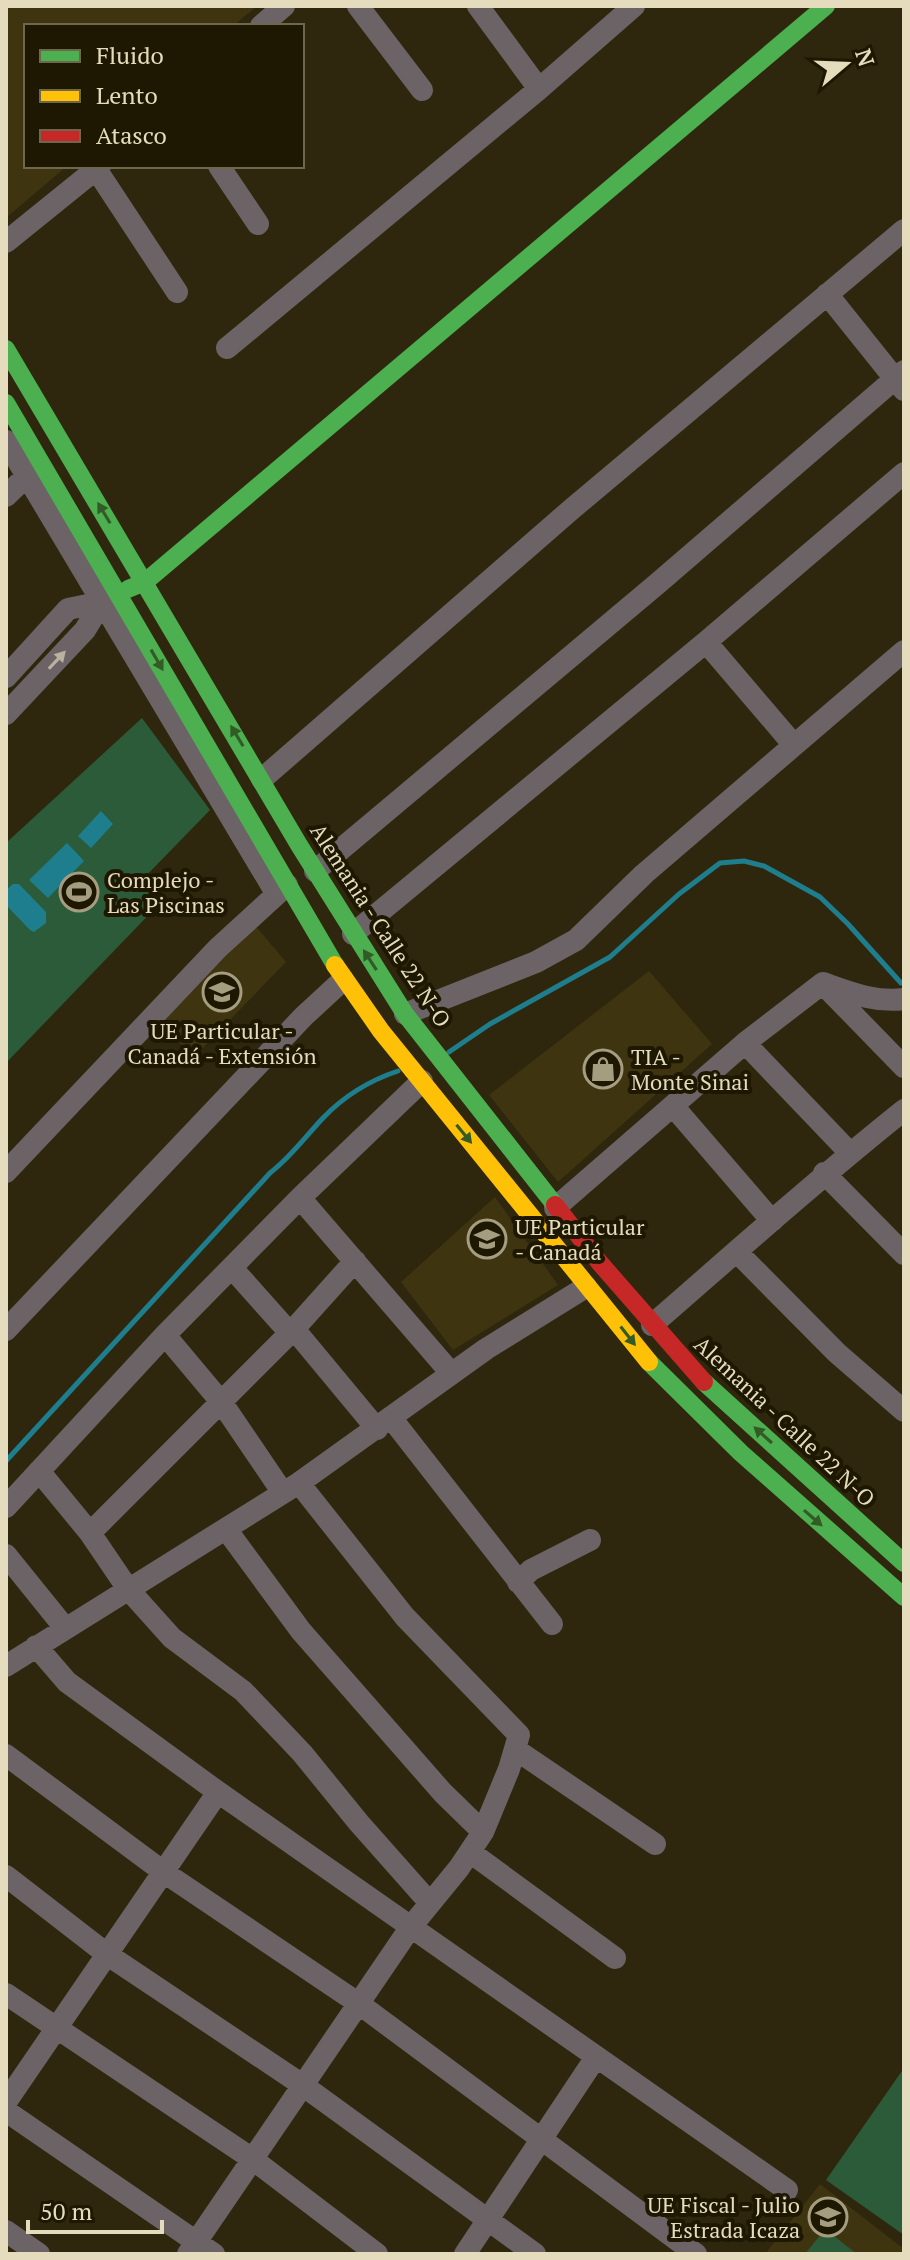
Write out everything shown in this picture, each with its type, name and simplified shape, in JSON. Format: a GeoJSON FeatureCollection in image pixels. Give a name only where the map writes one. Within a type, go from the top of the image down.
{"type":"FeatureCollection","features":[{"type":"Feature","properties":{"kind":"street"},"geometry":{"type":"LineString","coordinates":[[263,24],[284,6]]}},
{"type":"Feature","properties":{"kind":"street"},"geometry":{"type":"LineString","coordinates":[[358,6],[422,90]]}},
{"type":"Feature","properties":{"kind":"street"},"geometry":{"type":"LineString","coordinates":[[478,6],[539,89]]}},
{"type":"Feature","properties":{"kind":"street"},"geometry":{"type":"LineString","coordinates":[[6,677],[68,609],[110,598],[145,582],[826,6]]}},
{"type":"Feature","properties":{"kind":"street"},"geometry":{"type":"LineString","coordinates":[[227,348],[539,89],[619,11]]}},
{"type":"Feature","properties":{"kind":"street"},"geometry":{"type":"LineString","coordinates":[[6,242],[98,168],[177,292]]}},
{"type":"Feature","properties":{"kind":"street"},"geometry":{"type":"LineString","coordinates":[[220,168],[258,224]]}},
{"type":"Feature","properties":{"kind":"street"},"geometry":{"type":"LineString","coordinates":[[262,779],[573,508],[904,230]]}},
{"type":"Feature","properties":{"kind":"street"},"geometry":{"type":"LineString","coordinates":[[315,871],[901,380],[827,294]]}},
{"type":"Feature","properties":{"kind":"street","name":"Alemania - Calle 22 N-O"},"geometry":{"type":"LineString","coordinates":[[6,349],[315,871],[409,1019],[555,1208],[707,1386],[903,1561]]}},
{"type":"Feature","properties":{"kind":"street"},"geometry":{"type":"LineString","coordinates":[[6,403],[34,469],[282,889],[381,1031],[586,1287],[693,1410],[904,1597]]}},
{"type":"Feature","properties":{"kind":"street"},"geometry":{"type":"LineString","coordinates":[[6,441],[34,469]]}},
{"type":"Feature","properties":{"kind":"street"},"geometry":{"type":"LineString","coordinates":[[6,496],[34,469]]}},
{"type":"Feature","properties":{"kind":"street"},"geometry":{"type":"LineString","coordinates":[[353,934],[706,642],[904,473]]}},
{"type":"Feature","properties":{"kind":"street"},"geometry":{"type":"LineString","coordinates":[[6,714],[85,630],[110,598]]}},
{"type":"Feature","properties":{"kind":"street"},"geometry":{"type":"LineString","coordinates":[[706,642],[793,744]]}},
{"type":"Feature","properties":{"kind":"street"},"geometry":{"type":"LineString","coordinates":[[409,1019],[536,962],[576,940],[644,874],[904,651]]}},
{"type":"Feature","properties":{"kind":"street"},"geometry":{"type":"LineString","coordinates":[[6,1172],[218,948],[282,889]]}},
{"type":"Feature","properties":{"kind":"street"},"geometry":{"type":"LineString","coordinates":[[6,1330],[304,1016],[343,980]]}},
{"type":"Feature","properties":{"kind":"street"},"geometry":{"type":"LineString","coordinates":[[823,983],[856,995],[894,1001],[904,999]]}},
{"type":"Feature","properties":{"kind":"street"},"geometry":{"type":"LineString","coordinates":[[555,1208],[745,1043],[823,983]]}},
{"type":"Feature","properties":{"kind":"street"},"geometry":{"type":"LineString","coordinates":[[823,983],[904,1067]]}},
{"type":"Feature","properties":{"kind":"street"},"geometry":{"type":"LineString","coordinates":[[745,1043],[850,1153]]}},
{"type":"Feature","properties":{"kind":"street"},"geometry":{"type":"LineString","coordinates":[[6,1507],[165,1335],[418,1078]]}},
{"type":"Feature","properties":{"kind":"street"},"geometry":{"type":"LineString","coordinates":[[673,1106],[772,1221]]}},
{"type":"Feature","properties":{"kind":"street"},"geometry":{"type":"LineString","coordinates":[[652,1325],[738,1253],[824,1173],[904,1110]]}},
{"type":"Feature","properties":{"kind":"street"},"geometry":{"type":"LineString","coordinates":[[824,1173],[904,1254]]}},
{"type":"Feature","properties":{"kind":"street"},"geometry":{"type":"LineString","coordinates":[[300,1198],[451,1373]]}},
{"type":"Feature","properties":{"kind":"street"},"geometry":{"type":"LineString","coordinates":[[738,1253],[837,1353],[904,1411]]}},
{"type":"Feature","properties":{"kind":"street"},"geometry":{"type":"LineString","coordinates":[[90,1533],[222,1403],[355,1261]]}},
{"type":"Feature","properties":{"kind":"street"},"geometry":{"type":"LineString","coordinates":[[232,1268],[384,1424],[552,1624]]}},
{"type":"Feature","properties":{"kind":"street"},"geometry":{"type":"LineString","coordinates":[[6,1666],[291,1488],[451,1373],[586,1287]]}},
{"type":"Feature","properties":{"kind":"street"},"geometry":{"type":"LineString","coordinates":[[6,2111],[200,2250],[251,2158],[301,2084],[410,1928],[483,1832],[519,1735],[405,1617],[291,1488],[165,1335]]}},
{"type":"Feature","properties":{"kind":"street"},"geometry":{"type":"LineString","coordinates":[[39,1471],[90,1533],[128,1589],[172,1638],[243,1691],[302,1753],[429,1902]]}},
{"type":"Feature","properties":{"kind":"street"},"geometry":{"type":"LineString","coordinates":[[226,1529],[301,1631],[443,1793],[483,1832]]}},
{"type":"Feature","properties":{"kind":"street"},"geometry":{"type":"LineString","coordinates":[[518,1582],[531,1570],[590,1540]]}},
{"type":"Feature","properties":{"kind":"street"},"geometry":{"type":"LineString","coordinates":[[6,1555],[65,1628]]}},
{"type":"Feature","properties":{"kind":"street"},"geometry":{"type":"LineString","coordinates":[[36,1646],[67,1682],[218,1792],[787,2190]]}},
{"type":"Feature","properties":{"kind":"street"},"geometry":{"type":"LineString","coordinates":[[515,1749],[655,1844]]}},
{"type":"Feature","properties":{"kind":"street"},"geometry":{"type":"LineString","coordinates":[[6,1755],[165,1873],[358,2003],[696,2254]]}},
{"type":"Feature","properties":{"kind":"street"},"geometry":{"type":"LineString","coordinates":[[6,2102],[218,1792]]}},
{"type":"Feature","properties":{"kind":"street"},"geometry":{"type":"LineString","coordinates":[[470,1852],[615,1958]]}},
{"type":"Feature","properties":{"kind":"street"},"geometry":{"type":"LineString","coordinates":[[6,1876],[108,1955],[301,2084],[535,2254]]}},
{"type":"Feature","properties":{"kind":"street"},"geometry":{"type":"LineString","coordinates":[[6,1994],[251,2158],[377,2254]]}},
{"type":"Feature","properties":{"kind":"street"},"geometry":{"type":"LineString","coordinates":[[465,2254],[596,2057]]}},
{"type":"Feature","properties":{"kind":"street"},"geometry":{"type":"LineString","coordinates":[[6,2231],[39,2254]]}},
{"type":"Feature","properties":{"kind":"shaded area"},"geometry":{"type":"Polygon","coordinates":[[[6,6],[257,6],[235,24],[24,24],[24,168],[65,168],[6,218],[6,6]]]}},
{"type":"Feature","properties":{"kind":"shaded area","name":"UE Particular - Canadá - Extensión"},"geometry":{"type":"Polygon","coordinates":[[[253,923],[286,962],[194,1057],[158,1021],[253,923]]]}},
{"type":"Feature","properties":{"kind":"shaded area","name":"TIA - Monte Sinai"},"geometry":{"type":"Polygon","coordinates":[[[649,971],[712,1044],[558,1182],[489,1095],[649,971]]]}},
{"type":"Feature","properties":{"kind":"shaded area","name":"UE Particular - Canadá"},"geometry":{"type":"Polygon","coordinates":[[[495,1197],[558,1285],[453,1350],[401,1282],[495,1197]]]}},
{"type":"Feature","properties":{"kind":"shaded area","name":"UE Fiscal - Julio Estrada Icaza"},"geometry":{"type":"Polygon","coordinates":[[[820,2184],[904,2249],[904,2254],[765,2254],[820,2184]]]}},
{"type":"Feature","properties":{"kind":"green space","name":"Complejo - Las Piscinas"},"geometry":{"type":"Polygon","coordinates":[[[142,718],[210,810],[141,881],[161,902],[6,1063],[6,843],[142,718]]]}},
{"type":"Feature","properties":{"kind":"green space"},"geometry":{"type":"Polygon","coordinates":[[[904,2068],[904,2235],[826,2180],[904,2068]]]}},
{"type":"Feature","properties":{"kind":"green space"},"geometry":{"type":"Polygon","coordinates":[[[825,2229],[857,2254],[805,2254],[825,2229]]]}},
{"type":"Feature","properties":{"kind":"water"},"geometry":{"type":"Polygon","coordinates":[[[101,811],[113,824],[91,848],[78,836],[101,811]]]}},
{"type":"Feature","properties":{"kind":"water"},"geometry":{"type":"Polygon","coordinates":[[[67,843],[84,861],[48,898],[29,880],[67,843]]]}},
{"type":"Feature","properties":{"kind":"water"},"geometry":{"type":"Polygon","coordinates":[[[13,884],[19,884],[46,912],[46,923],[34,932],[6,905],[6,890],[13,884]]]}},
{"type":"Feature","properties":{"kind":"waterway"},"geometry":{"type":"LineString","coordinates":[[449,1052],[490,1024],[610,957],[679,894],[720,863],[744,861],[764,866],[820,897],[901,983]]}},
{"type":"Feature","properties":{"kind":"waterway"},"geometry":{"type":"LineString","coordinates":[[6,1461],[323,1118],[358,1090],[398,1071]]}},
{"type":"Feature","properties":{"kind":"traffic: fast"},"geometry":{"type":"LineString","coordinates":[[128,589],[145,582],[826,6]]}},
{"type":"Feature","properties":{"kind":"traffic: fast"},"geometry":{"type":"LineString","coordinates":[[6,349],[299,845],[405,1014],[555,1205]]}},
{"type":"Feature","properties":{"kind":"traffic: fast"},"geometry":{"type":"LineString","coordinates":[[6,403],[335,965]]}},
{"type":"Feature","properties":{"kind":"traffic: fast"},"geometry":{"type":"LineString","coordinates":[[649,1362],[741,1453],[904,1597]]}},
{"type":"Feature","properties":{"kind":"traffic: fast"},"geometry":{"type":"LineString","coordinates":[[704,1382],[904,1563]]}},
{"type":"Feature","properties":{"kind":"traffic: slow"},"geometry":{"type":"LineString","coordinates":[[335,965],[381,1031],[649,1362]]}},
{"type":"Feature","properties":{"kind":"traffic: jam"},"geometry":{"type":"LineString","coordinates":[[555,1205],[599,1262],[704,1382]]}},
{"type":"Feature","properties":{"kind":"place","name":"Complejo - Las Piscinas"},"geometry":{"type":"Point","coordinates":[79,892]}},
{"type":"Feature","properties":{"kind":"place","name":"UE Particular - Canadá - Extensión"},"geometry":{"type":"Point","coordinates":[222,992]}},
{"type":"Feature","properties":{"kind":"place","name":"TIA - Monte Sinai"},"geometry":{"type":"Point","coordinates":[603,1069]}},
{"type":"Feature","properties":{"kind":"place","name":"UE Particular - Canadá"},"geometry":{"type":"Point","coordinates":[487,1239]}},
{"type":"Feature","properties":{"kind":"place","name":"UE Fiscal - Julio Estrada Icaza"},"geometry":{"type":"Point","coordinates":[828,2217]}}]}
